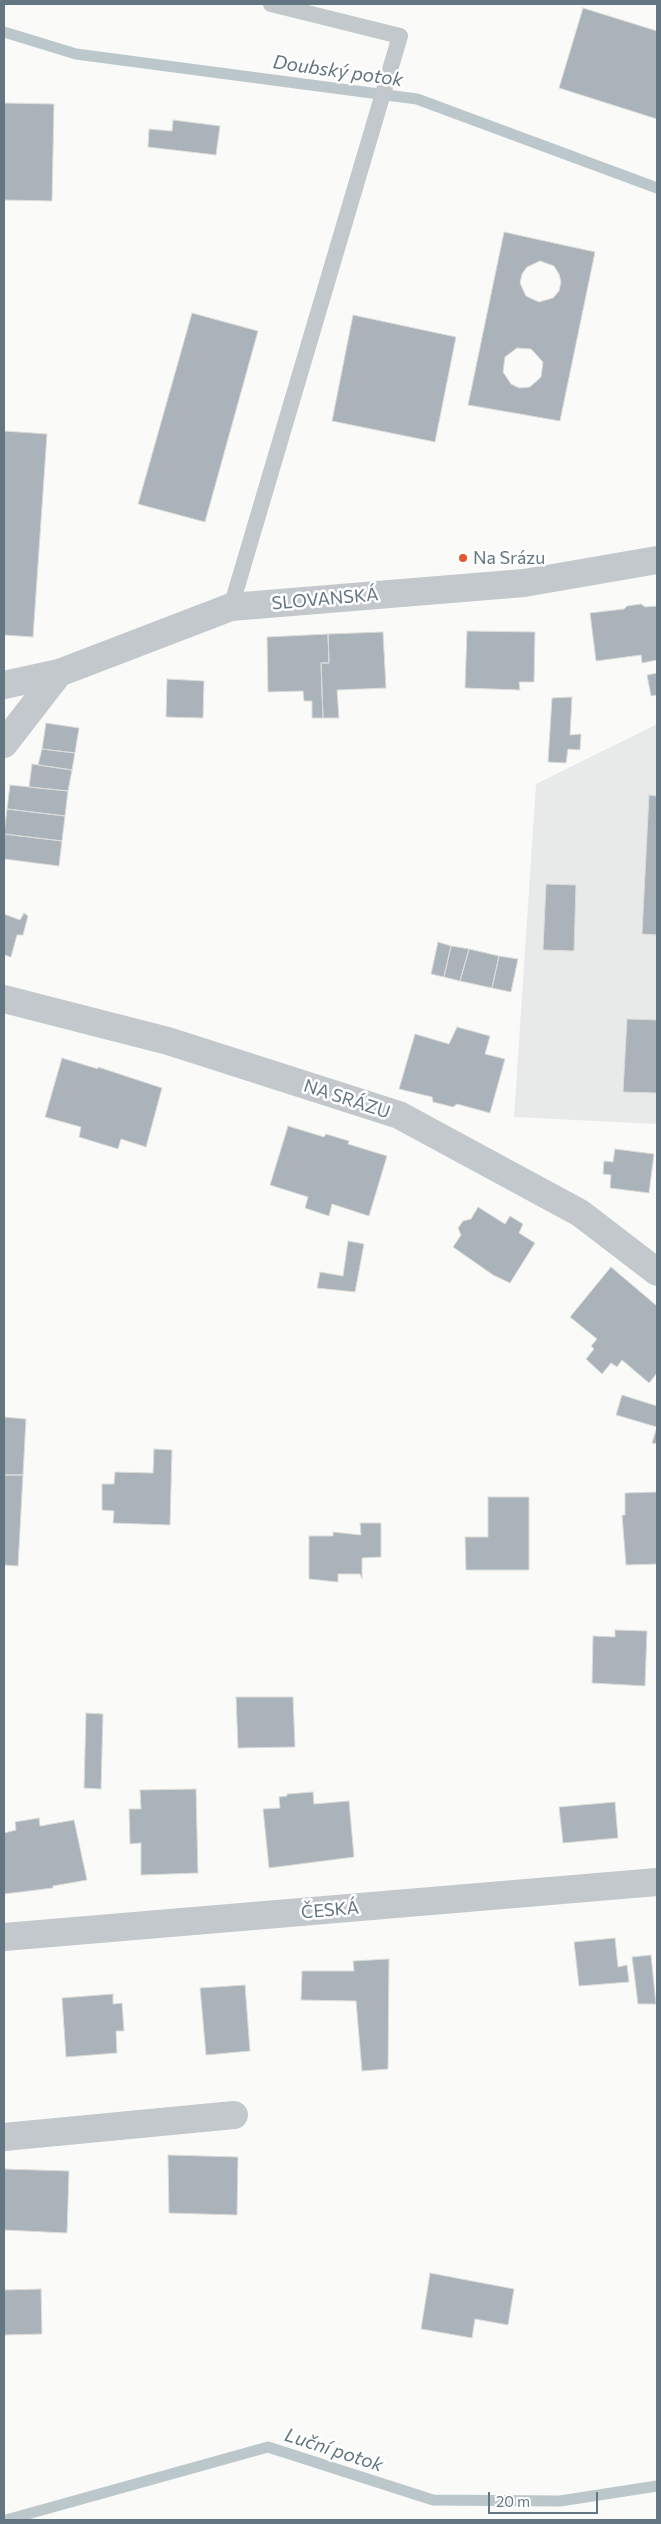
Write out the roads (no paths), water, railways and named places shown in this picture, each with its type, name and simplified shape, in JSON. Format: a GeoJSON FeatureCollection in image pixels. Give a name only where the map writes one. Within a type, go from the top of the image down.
{"type":"FeatureCollection","features":[{"type":"Feature","properties":{"kind":"street","name":"SLOVANSKÁ"},"geometry":{"type":"LineString","coordinates":[[4,685],[59,673],[231,607],[524,582],[657,560]]}},
{"type":"Feature","properties":{"kind":"street"},"geometry":{"type":"LineString","coordinates":[[4,744],[59,673]]}},
{"type":"Feature","properties":{"kind":"street","name":"NA SRÁZU"},"geometry":{"type":"LineString","coordinates":[[4,999],[168,1041],[399,1115],[580,1213],[657,1272]]}},
{"type":"Feature","properties":{"kind":"street","name":"ČESKÁ"},"geometry":{"type":"LineString","coordinates":[[4,1937],[657,1882]]}},
{"type":"Feature","properties":{"kind":"street"},"geometry":{"type":"LineString","coordinates":[[4,2137],[234,2115]]}},
{"type":"Feature","properties":{"kind":"lane"},"geometry":{"type":"LineString","coordinates":[[231,607],[400,36],[271,4]]}},
{"type":"Feature","properties":{"kind":"waterway","name":"Doubský potok"},"geometry":{"type":"LineString","coordinates":[[4,32],[76,54],[417,99],[657,188]]}},
{"type":"Feature","properties":{"kind":"waterway","name":"Luční potok"},"geometry":{"type":"LineString","coordinates":[[6,2520],[268,2447],[433,2500],[560,2501],[657,2486]]}},
{"type":"Feature","properties":{"kind":"place","name":"Na Srázu"},"geometry":{"type":"Point","coordinates":[463,558]}}]}
